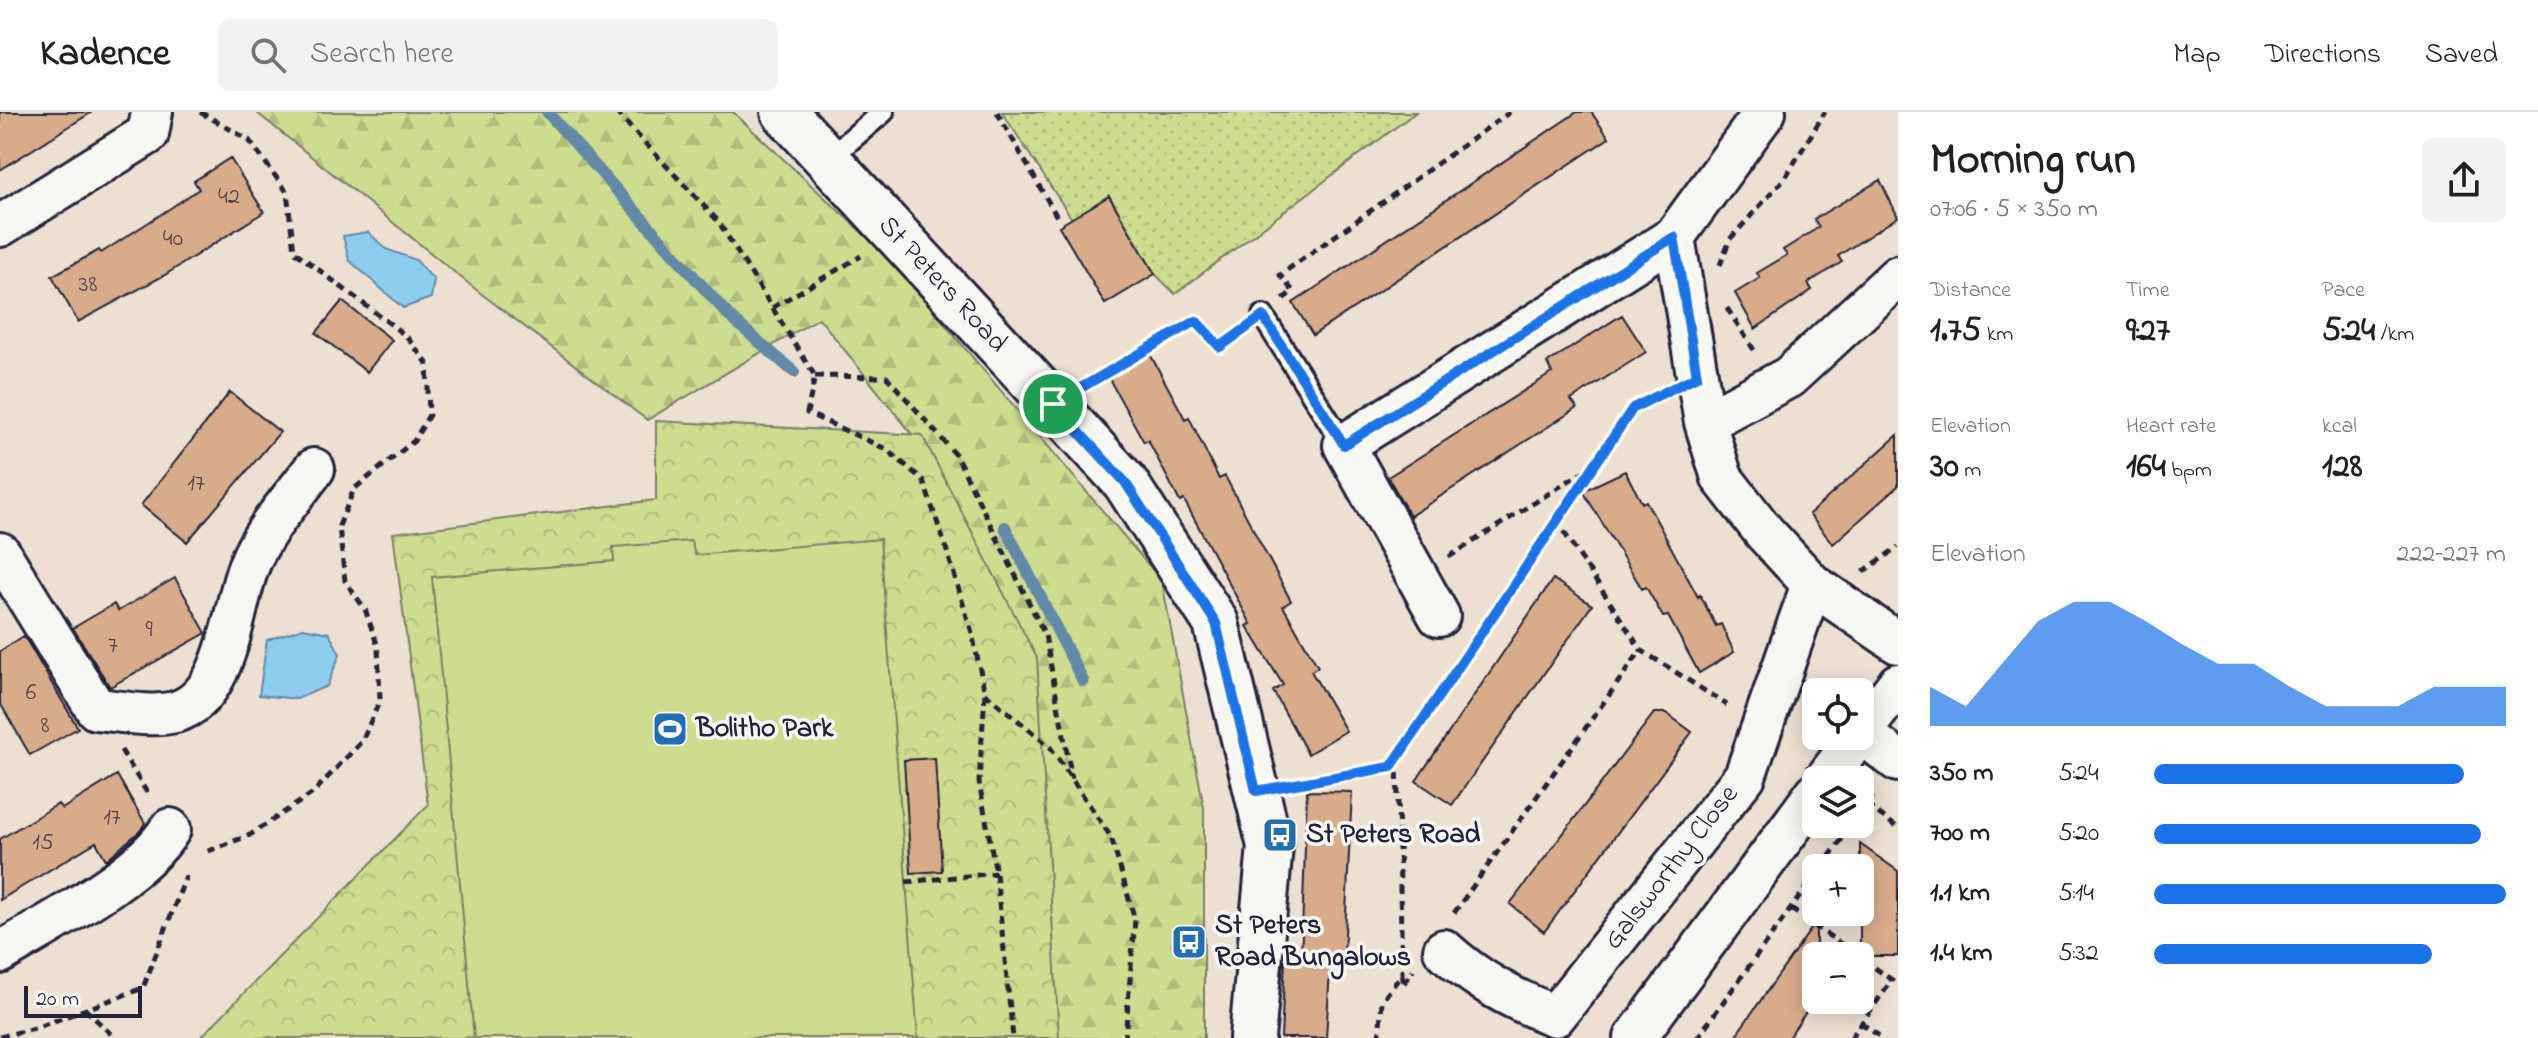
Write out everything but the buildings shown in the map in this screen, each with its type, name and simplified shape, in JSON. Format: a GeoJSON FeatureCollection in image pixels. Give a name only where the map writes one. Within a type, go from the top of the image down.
{"type":"FeatureCollection","features":[{"type":"Feature","properties":{"kind":"street"},"geometry":{"type":"LineString","coordinates":[[0,226],[148,134],[152,112]]}},
{"type":"Feature","properties":{"kind":"street","name":"St Peters Road"},"geometry":{"type":"LineString","coordinates":[[784,112],[1125,482],[1216,623],[1270,846],[1252,1038]]}},
{"type":"Feature","properties":{"kind":"street"},"geometry":{"type":"LineString","coordinates":[[1439,616],[1344,445],[1674,237],[1765,112]]}},
{"type":"Feature","properties":{"kind":"street"},"geometry":{"type":"LineString","coordinates":[[1674,237],[1705,422],[1722,478],[1764,532],[1812,584],[1898,643]]}},
{"type":"Feature","properties":{"kind":"street"},"geometry":{"type":"LineString","coordinates":[[1705,422],[1789,377],[1898,276]]}},
{"type":"Feature","properties":{"kind":"street"},"geometry":{"type":"LineString","coordinates":[[0,553],[96,709],[149,714],[177,711],[205,692],[224,656],[249,564],[314,469]]}},
{"type":"Feature","properties":{"kind":"street","name":"Galsworthy Close"},"geometry":{"type":"LineString","coordinates":[[1438,943],[1475,977],[1509,998],[1555,1016],[1745,776],[1812,584]]}},
{"type":"Feature","properties":{"kind":"street"},"geometry":{"type":"LineString","coordinates":[[1874,715],[1898,684]]}},
{"type":"Feature","properties":{"kind":"street"},"geometry":{"type":"LineString","coordinates":[[1874,744],[1898,761]]}},
{"type":"Feature","properties":{"kind":"street"},"geometry":{"type":"LineString","coordinates":[[1635,1038],[1802,812]]}},
{"type":"Feature","properties":{"kind":"street"},"geometry":{"type":"LineString","coordinates":[[0,953],[79,904],[159,847],[183,842]]}},
{"type":"Feature","properties":{"kind":"lane"},"geometry":{"type":"LineString","coordinates":[[828,159],[883,112]]}},
{"type":"Feature","properties":{"kind":"lane"},"geometry":{"type":"LineString","coordinates":[[1263,316],[1344,445]]}},
{"type":"Feature","properties":{"kind":"path"},"geometry":{"type":"LineString","coordinates":[[96,709],[183,842],[250,835],[313,793],[362,741],[380,700],[378,647],[365,609],[345,581],[339,526],[354,489],[414,441],[429,415],[427,363],[406,336],[294,251],[287,192],[249,140],[200,112]]}},
{"type":"Feature","properties":{"kind":"path"},"geometry":{"type":"LineString","coordinates":[[616,112],[718,221],[815,376],[807,413],[886,449],[923,480],[972,633],[985,693],[979,782],[996,873],[1013,1038]]}},
{"type":"Feature","properties":{"kind":"path"},"geometry":{"type":"LineString","coordinates":[[997,112],[1057,217]]}},
{"type":"Feature","properties":{"kind":"path"},"geometry":{"type":"LineString","coordinates":[[1053,404],[1196,321],[1220,347],[1293,291],[1280,275],[1510,112]]}},
{"type":"Feature","properties":{"kind":"path"},"geometry":{"type":"LineString","coordinates":[[1719,274],[1730,239],[1785,178],[1825,112]]}},
{"type":"Feature","properties":{"kind":"path"},"geometry":{"type":"LineString","coordinates":[[772,308],[894,233]]}},
{"type":"Feature","properties":{"kind":"path"},"geometry":{"type":"LineString","coordinates":[[1725,304],[1775,385]]}},
{"type":"Feature","properties":{"kind":"path"},"geometry":{"type":"LineString","coordinates":[[815,376],[887,377],[956,455],[1045,635],[1072,779]]}},
{"type":"Feature","properties":{"kind":"path"},"geometry":{"type":"LineString","coordinates":[[1256,791],[1391,767],[1633,408],[1697,376]]}},
{"type":"Feature","properties":{"kind":"path"},"geometry":{"type":"LineString","coordinates":[[1417,577],[1593,465]]}},
{"type":"Feature","properties":{"kind":"path"},"geometry":{"type":"LineString","coordinates":[[1556,520],[1641,650],[1762,728]]}},
{"type":"Feature","properties":{"kind":"path"},"geometry":{"type":"LineString","coordinates":[[1397,759],[1403,985],[1438,943],[1641,650]]}},
{"type":"Feature","properties":{"kind":"path"},"geometry":{"type":"LineString","coordinates":[[985,693],[1050,747],[1111,837],[1135,920],[1125,1038]]}},
{"type":"Feature","properties":{"kind":"path"},"geometry":{"type":"LineString","coordinates":[[1874,810],[1898,828]]}},
{"type":"Feature","properties":{"kind":"path"},"geometry":{"type":"LineString","coordinates":[[0,1037],[143,988],[170,909],[190,869]]}},
{"type":"Feature","properties":{"kind":"path"},"geometry":{"type":"LineString","coordinates":[[906,882],[996,873]]}},
{"type":"Feature","properties":{"kind":"path"},"geometry":{"type":"LineString","coordinates":[[1697,1038],[1802,894]]}},
{"type":"Feature","properties":{"kind":"path"},"geometry":{"type":"LineString","coordinates":[[1791,909],[1838,942]]}},
{"type":"Feature","properties":{"kind":"path"},"geometry":{"type":"LineString","coordinates":[[1874,967],[1892,980],[1874,1005]]}},
{"type":"Feature","properties":{"kind":"path"},"geometry":{"type":"LineString","coordinates":[[1379,1038],[1382,1001],[1402,974]]}},
{"type":"Feature","properties":{"kind":"path"},"geometry":{"type":"LineString","coordinates":[[85,1009],[115,1038]]}},
{"type":"Feature","properties":{"kind":"path"},"geometry":{"type":"LineString","coordinates":[[1851,1038],[1867,1014]]}},
{"type":"Feature","properties":{"kind":"path"},"geometry":{"type":"LineString","coordinates":[[1861,1023],[1882,1038]]}},
{"type":"Feature","properties":{"kind":"green space"},"geometry":{"type":"Polygon","coordinates":[[[256,112],[733,112],[887,256],[1162,581],[1204,808],[1204,1038],[1043,1038],[937,465],[819,318],[647,420],[479,292],[256,112]]]}},
{"type":"Feature","properties":{"kind":"green space"},"geometry":{"type":"Polygon","coordinates":[[[1002,112],[1416,112],[1175,294],[1155,274],[1110,197],[1072,219],[1002,112]]]}},
{"type":"Feature","properties":{"kind":"green space"},"geometry":{"type":"Polygon","coordinates":[[[656,421],[922,435],[1037,658],[1059,1038],[200,1038],[428,805],[393,533],[656,500],[656,421]]]}},
{"type":"Feature","properties":{"kind":"green space","name":"Bolitho Park"},"geometry":{"type":"Polygon","coordinates":[[[880,539],[918,1038],[474,1038],[432,577],[614,561],[613,547],[691,541],[695,555],[880,539]]]}},
{"type":"Feature","properties":{"kind":"water"},"geometry":{"type":"Polygon","coordinates":[[[368,232],[386,249],[416,260],[434,280],[431,298],[403,308],[349,260],[343,236],[368,232]]]}},
{"type":"Feature","properties":{"kind":"water"},"geometry":{"type":"Polygon","coordinates":[[[303,628],[329,633],[340,654],[327,686],[297,699],[259,695],[267,640],[303,628]]]}},
{"type":"Feature","properties":{"kind":"waterway"},"geometry":{"type":"LineString","coordinates":[[547,112],[730,317],[794,372]]}},
{"type":"Feature","properties":{"kind":"waterway"},"geometry":{"type":"LineString","coordinates":[[1005,527],[1083,681]]}},
{"type":"Feature","properties":{"kind":"place","name":"Bolitho Park"},"geometry":{"type":"Point","coordinates":[670,729]}},
{"type":"Feature","properties":{"kind":"place","name":"St Peters Road"},"geometry":{"type":"Point","coordinates":[1280,835]}},
{"type":"Feature","properties":{"kind":"place","name":"St Peters Road Bungalows"},"geometry":{"type":"Point","coordinates":[1189,942]}},
{"type":"Feature","properties":{"kind":"route"},"geometry":{"type":"LineString","coordinates":[[1674,237],[1697,376],[1633,408],[1391,767],[1256,791],[1216,623],[1125,482],[1053,404],[1196,321],[1220,347],[1263,316],[1344,445],[1674,237]]}}]}
